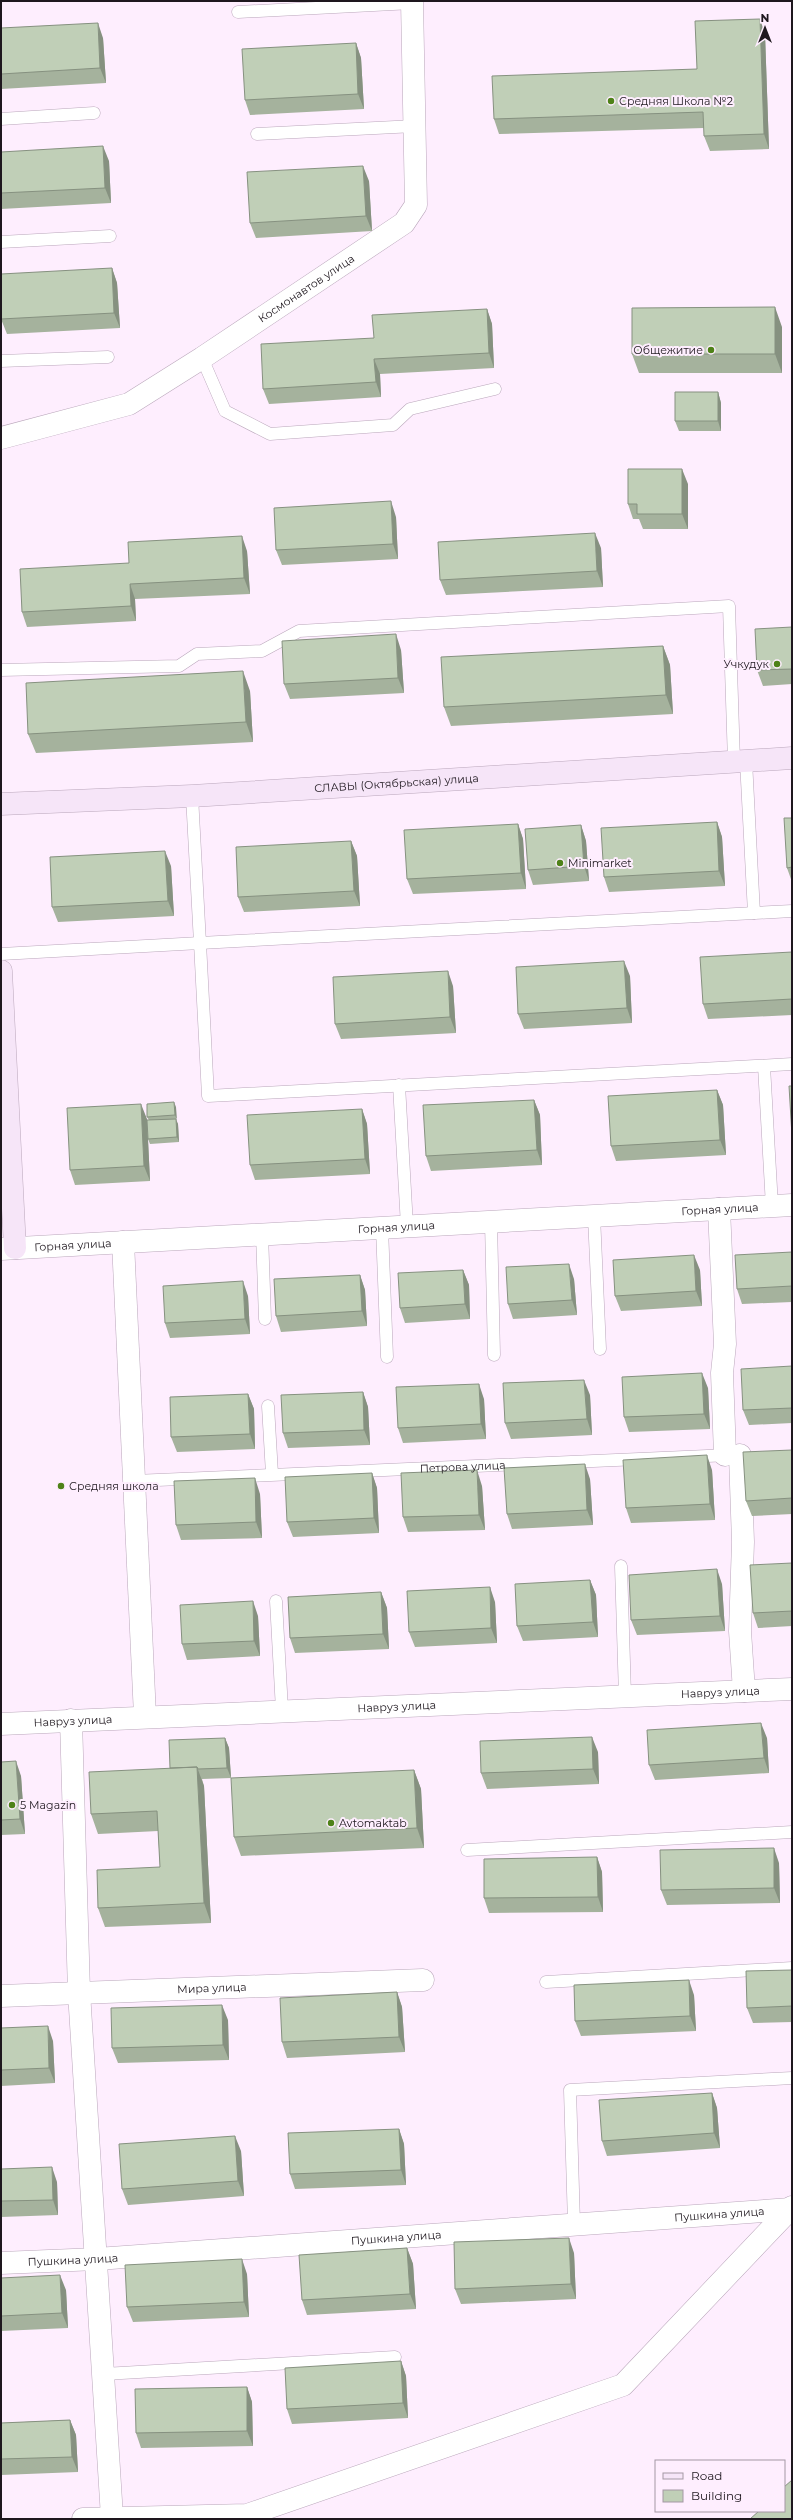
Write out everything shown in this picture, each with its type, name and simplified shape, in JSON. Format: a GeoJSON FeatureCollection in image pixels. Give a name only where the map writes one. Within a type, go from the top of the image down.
{"type":"FeatureCollection","features":[{"type":"Feature","properties":{"kind":"main road","name":"СЛАВЫ (Октябрьская) улица"},"geometry":{"type":"LineString","coordinates":[[1,804],[192,796],[792,758]]}},
{"type":"Feature","properties":{"kind":"main road"},"geometry":{"type":"LineString","coordinates":[[1,971],[8,1248]]}},
{"type":"Feature","properties":{"kind":"street","name":"Космонавтов улица"},"geometry":{"type":"LineString","coordinates":[[1,438],[129,404],[202,358],[404,223],[416,205],[412,2]]}},
{"type":"Feature","properties":{"kind":"street","name":"Горная улица"},"geometry":{"type":"LineString","coordinates":[[8,1248],[782,1205]]}},
{"type":"Feature","properties":{"kind":"street"},"geometry":{"type":"LineString","coordinates":[[719,1209],[725,1344],[722,1373],[740,1454],[743,1542],[740,1631],[744,1691]]}},
{"type":"Feature","properties":{"kind":"street"},"geometry":{"type":"LineString","coordinates":[[123,1242],[145,1716]]}},
{"type":"Feature","properties":{"kind":"street","name":"Навруз улица"},"geometry":{"type":"LineString","coordinates":[[1,1724],[145,1716],[792,1689]]}},
{"type":"Feature","properties":{"kind":"street"},"geometry":{"type":"LineString","coordinates":[[71,1720],[79,1992],[97,2259],[112,2518]]}},
{"type":"Feature","properties":{"kind":"street","name":"Мира улица"},"geometry":{"type":"LineString","coordinates":[[1,1996],[423,1980]]}},
{"type":"Feature","properties":{"kind":"street"},"geometry":{"type":"LineString","coordinates":[[83,2519],[247,2515],[623,2385],[791,2208]]}},
{"type":"Feature","properties":{"kind":"street","name":"Пушкина улица"},"geometry":{"type":"LineString","coordinates":[[1,2263],[97,2259],[791,2208]]}},
{"type":"Feature","properties":{"kind":"lane"},"geometry":{"type":"LineString","coordinates":[[238,12],[412,2]]}},
{"type":"Feature","properties":{"kind":"lane"},"geometry":{"type":"LineString","coordinates":[[1,119],[94,114]]}},
{"type":"Feature","properties":{"kind":"lane"},"geometry":{"type":"LineString","coordinates":[[257,134],[415,126]]}},
{"type":"Feature","properties":{"kind":"lane"},"geometry":{"type":"LineString","coordinates":[[1,242],[110,236]]}},
{"type":"Feature","properties":{"kind":"lane"},"geometry":{"type":"LineString","coordinates":[[1,361],[108,357]]}},
{"type":"Feature","properties":{"kind":"lane"},"geometry":{"type":"LineString","coordinates":[[202,358],[225,411],[270,434],[393,425],[410,409],[495,389]]}},
{"type":"Feature","properties":{"kind":"lane"},"geometry":{"type":"LineString","coordinates":[[1,670],[179,666],[197,654],[262,651],[299,630],[729,606],[740,762],[754,913]]}},
{"type":"Feature","properties":{"kind":"lane"},"geometry":{"type":"LineString","coordinates":[[192,796],[208,1096],[792,1064]]}},
{"type":"Feature","properties":{"kind":"lane"},"geometry":{"type":"LineString","coordinates":[[1,954],[792,912]]}},
{"type":"Feature","properties":{"kind":"lane"},"geometry":{"type":"LineString","coordinates":[[764,1066],[782,1205]]}},
{"type":"Feature","properties":{"kind":"lane"},"geometry":{"type":"LineString","coordinates":[[399,1085],[407,1226]]}},
{"type":"Feature","properties":{"kind":"lane"},"geometry":{"type":"LineString","coordinates":[[594,1216],[600,1349]]}},
{"type":"Feature","properties":{"kind":"lane"},"geometry":{"type":"LineString","coordinates":[[491,1222],[494,1355]]}},
{"type":"Feature","properties":{"kind":"lane"},"geometry":{"type":"LineString","coordinates":[[382,1228],[387,1356]]}},
{"type":"Feature","properties":{"kind":"lane"},"geometry":{"type":"LineString","coordinates":[[262,1234],[265,1320]]}},
{"type":"Feature","properties":{"kind":"lane"},"geometry":{"type":"LineString","coordinates":[[268,1406],[272,1474]]}},
{"type":"Feature","properties":{"kind":"lane","name":"Петрова улица"},"geometry":{"type":"LineString","coordinates":[[134,1481],[740,1454]]}},
{"type":"Feature","properties":{"kind":"lane"},"geometry":{"type":"LineString","coordinates":[[621,1566],[625,1696]]}},
{"type":"Feature","properties":{"kind":"lane"},"geometry":{"type":"LineString","coordinates":[[276,1601],[282,1710]]}},
{"type":"Feature","properties":{"kind":"lane"},"geometry":{"type":"LineString","coordinates":[[467,1850],[792,1832]]}},
{"type":"Feature","properties":{"kind":"lane"},"geometry":{"type":"LineString","coordinates":[[546,1982],[792,1968]]}},
{"type":"Feature","properties":{"kind":"lane"},"geometry":{"type":"LineString","coordinates":[[574,2224],[570,2090],[792,2078]]}},
{"type":"Feature","properties":{"kind":"lane"},"geometry":{"type":"LineString","coordinates":[[104,2374],[395,2357]]}},
{"type":"Feature","properties":{"kind":"building"},"geometry":{"type":"Polygon","coordinates":[[[760,19],[764,134],[704,136],[703,112],[494,119],[492,76],[697,69],[695,21],[760,19]]]}},
{"type":"Feature","properties":{"kind":"building"},"geometry":{"type":"Polygon","coordinates":[[[98,23],[100,68],[1,74],[1,28],[98,23]]]}},
{"type":"Feature","properties":{"kind":"building"},"geometry":{"type":"Polygon","coordinates":[[[356,43],[358,94],[245,100],[242,49],[356,43]]]}},
{"type":"Feature","properties":{"kind":"building"},"geometry":{"type":"Polygon","coordinates":[[[103,146],[105,188],[1,193],[1,152],[103,146]]]}},
{"type":"Feature","properties":{"kind":"building"},"geometry":{"type":"Polygon","coordinates":[[[363,166],[366,216],[250,223],[247,172],[363,166]]]}},
{"type":"Feature","properties":{"kind":"building"},"geometry":{"type":"Polygon","coordinates":[[[112,268],[114,313],[1,319],[1,274],[112,268]]]}},
{"type":"Feature","properties":{"kind":"building"},"geometry":{"type":"Polygon","coordinates":[[[775,307],[775,354],[632,354],[632,308],[775,307]]]}},
{"type":"Feature","properties":{"kind":"building"},"geometry":{"type":"Polygon","coordinates":[[[487,309],[489,353],[374,359],[376,382],[263,389],[261,344],[374,338],[372,315],[487,309]]]}},
{"type":"Feature","properties":{"kind":"building"},"geometry":{"type":"Polygon","coordinates":[[[675,392],[718,392],[718,421],[675,421],[675,392]]]}},
{"type":"Feature","properties":{"kind":"building"},"geometry":{"type":"Polygon","coordinates":[[[628,469],[682,469],[682,514],[637,514],[637,504],[628,504],[628,469]]]}},
{"type":"Feature","properties":{"kind":"building"},"geometry":{"type":"Polygon","coordinates":[[[391,501],[393,544],[276,550],[274,508],[391,501]]]}},
{"type":"Feature","properties":{"kind":"building"},"geometry":{"type":"Polygon","coordinates":[[[595,533],[597,571],[440,580],[438,542],[595,533]]]}},
{"type":"Feature","properties":{"kind":"building"},"geometry":{"type":"Polygon","coordinates":[[[242,536],[244,578],[130,584],[131,606],[22,612],[20,569],[129,563],[128,542],[242,536]]]}},
{"type":"Feature","properties":{"kind":"building"},"geometry":{"type":"Polygon","coordinates":[[[792,627],[792,669],[757,670],[755,629],[792,627]]]}},
{"type":"Feature","properties":{"kind":"building"},"geometry":{"type":"Polygon","coordinates":[[[396,634],[398,678],[284,684],[282,641],[396,634]]]}},
{"type":"Feature","properties":{"kind":"building"},"geometry":{"type":"Polygon","coordinates":[[[663,646],[666,695],[444,707],[441,657],[663,646]]]}},
{"type":"Feature","properties":{"kind":"building"},"geometry":{"type":"Polygon","coordinates":[[[243,671],[246,722],[28,734],[26,683],[243,671]]]}},
{"type":"Feature","properties":{"kind":"building"},"geometry":{"type":"Polygon","coordinates":[[[784,818],[792,818],[792,867],[787,868],[784,818]]]}},
{"type":"Feature","properties":{"kind":"building"},"geometry":{"type":"Polygon","coordinates":[[[717,822],[719,871],[604,877],[601,828],[717,822]]]}},
{"type":"Feature","properties":{"kind":"building"},"geometry":{"type":"Polygon","coordinates":[[[518,824],[521,873],[407,879],[404,830],[518,824]]]}},
{"type":"Feature","properties":{"kind":"building"},"geometry":{"type":"Polygon","coordinates":[[[581,825],[584,866],[528,870],[525,829],[581,825]]]}},
{"type":"Feature","properties":{"kind":"building"},"geometry":{"type":"Polygon","coordinates":[[[351,841],[354,891],[238,897],[236,847],[351,841]]]}},
{"type":"Feature","properties":{"kind":"building"},"geometry":{"type":"Polygon","coordinates":[[[165,851],[168,901],[52,907],[50,857],[165,851]]]}},
{"type":"Feature","properties":{"kind":"building"},"geometry":{"type":"Polygon","coordinates":[[[792,952],[792,999],[703,1004],[700,957],[792,952]]]}},
{"type":"Feature","properties":{"kind":"building"},"geometry":{"type":"Polygon","coordinates":[[[624,961],[627,1008],[518,1014],[516,967],[624,961]]]}},
{"type":"Feature","properties":{"kind":"building"},"geometry":{"type":"Polygon","coordinates":[[[448,971],[450,1017],[335,1024],[333,977],[448,971]]]}},
{"type":"Feature","properties":{"kind":"building"},"geometry":{"type":"Polygon","coordinates":[[[789,1086],[792,1086],[792,1136],[789,1086]]]}},
{"type":"Feature","properties":{"kind":"building"},"geometry":{"type":"Polygon","coordinates":[[[717,1090],[720,1140],[611,1146],[608,1096],[717,1090]]]}},
{"type":"Feature","properties":{"kind":"building"},"geometry":{"type":"Polygon","coordinates":[[[534,1100],[537,1150],[426,1156],[423,1105],[534,1100]]]}},
{"type":"Feature","properties":{"kind":"building"},"geometry":{"type":"Polygon","coordinates":[[[174,1102],[175,1115],[147,1117],[147,1104],[174,1102]]]}},
{"type":"Feature","properties":{"kind":"building"},"geometry":{"type":"Polygon","coordinates":[[[141,1104],[144,1166],[70,1170],[67,1108],[141,1104]]]}},
{"type":"Feature","properties":{"kind":"building"},"geometry":{"type":"Polygon","coordinates":[[[362,1109],[365,1159],[250,1165],[247,1115],[362,1109]]]}},
{"type":"Feature","properties":{"kind":"building"},"geometry":{"type":"Polygon","coordinates":[[[176,1119],[177,1137],[148,1139],[147,1120],[176,1119]]]}},
{"type":"Feature","properties":{"kind":"building"},"geometry":{"type":"Polygon","coordinates":[[[792,1252],[792,1286],[737,1289],[735,1255],[792,1252]]]}},
{"type":"Feature","properties":{"kind":"building"},"geometry":{"type":"Polygon","coordinates":[[[694,1255],[696,1291],[615,1296],[613,1260],[694,1255]]]}},
{"type":"Feature","properties":{"kind":"building"},"geometry":{"type":"Polygon","coordinates":[[[569,1264],[572,1300],[508,1304],[506,1267],[569,1264]]]}},
{"type":"Feature","properties":{"kind":"building"},"geometry":{"type":"Polygon","coordinates":[[[463,1270],[465,1304],[400,1308],[398,1273],[463,1270]]]}},
{"type":"Feature","properties":{"kind":"building"},"geometry":{"type":"Polygon","coordinates":[[[360,1275],[362,1311],[276,1316],[274,1279],[360,1275]]]}},
{"type":"Feature","properties":{"kind":"building"},"geometry":{"type":"Polygon","coordinates":[[[243,1281],[245,1319],[165,1323],[163,1286],[243,1281]]]}},
{"type":"Feature","properties":{"kind":"building"},"geometry":{"type":"Polygon","coordinates":[[[792,1366],[792,1408],[743,1410],[741,1369],[792,1366]]]}},
{"type":"Feature","properties":{"kind":"building"},"geometry":{"type":"Polygon","coordinates":[[[702,1373],[704,1414],[624,1417],[622,1377],[702,1373]]]}},
{"type":"Feature","properties":{"kind":"building"},"geometry":{"type":"Polygon","coordinates":[[[584,1380],[587,1419],[505,1423],[503,1383],[584,1380]]]}},
{"type":"Feature","properties":{"kind":"building"},"geometry":{"type":"Polygon","coordinates":[[[479,1384],[481,1424],[398,1428],[396,1387],[479,1384]]]}},
{"type":"Feature","properties":{"kind":"building"},"geometry":{"type":"Polygon","coordinates":[[[363,1392],[364,1430],[283,1433],[281,1395],[363,1392]]]}},
{"type":"Feature","properties":{"kind":"building"},"geometry":{"type":"Polygon","coordinates":[[[248,1394],[250,1434],[171,1437],[170,1397],[248,1394]]]}},
{"type":"Feature","properties":{"kind":"building"},"geometry":{"type":"Polygon","coordinates":[[[792,1450],[792,1498],[746,1501],[743,1452],[792,1450]]]}},
{"type":"Feature","properties":{"kind":"building"},"geometry":{"type":"Polygon","coordinates":[[[707,1455],[710,1504],[626,1508],[623,1460],[707,1455]]]}},
{"type":"Feature","properties":{"kind":"building"},"geometry":{"type":"Polygon","coordinates":[[[585,1464],[587,1510],[507,1514],[504,1468],[585,1464]]]}},
{"type":"Feature","properties":{"kind":"building"},"geometry":{"type":"Polygon","coordinates":[[[477,1470],[479,1515],[403,1517],[401,1473],[477,1470]]]}},
{"type":"Feature","properties":{"kind":"building"},"geometry":{"type":"Polygon","coordinates":[[[372,1473],[374,1518],[287,1522],[285,1477],[372,1473]]]}},
{"type":"Feature","properties":{"kind":"building"},"geometry":{"type":"Polygon","coordinates":[[[255,1478],[256,1522],[176,1525],[174,1481],[255,1478]]]}},
{"type":"Feature","properties":{"kind":"building"},"geometry":{"type":"Polygon","coordinates":[[[792,1563],[792,1611],[753,1613],[750,1565],[792,1563]]]}},
{"type":"Feature","properties":{"kind":"building"},"geometry":{"type":"Polygon","coordinates":[[[717,1569],[720,1616],[631,1620],[629,1575],[717,1569]]]}},
{"type":"Feature","properties":{"kind":"building"},"geometry":{"type":"Polygon","coordinates":[[[590,1580],[593,1622],[517,1626],[515,1584],[590,1580]]]}},
{"type":"Feature","properties":{"kind":"building"},"geometry":{"type":"Polygon","coordinates":[[[490,1587],[491,1628],[409,1632],[407,1591],[490,1587]]]}},
{"type":"Feature","properties":{"kind":"building"},"geometry":{"type":"Polygon","coordinates":[[[381,1592],[383,1634],[290,1638],[288,1597],[381,1592]]]}},
{"type":"Feature","properties":{"kind":"building"},"geometry":{"type":"Polygon","coordinates":[[[253,1601],[254,1641],[182,1644],[180,1605],[253,1601]]]}},
{"type":"Feature","properties":{"kind":"building"},"geometry":{"type":"Polygon","coordinates":[[[761,1723],[764,1758],[649,1765],[647,1730],[761,1723]]]}},
{"type":"Feature","properties":{"kind":"building"},"geometry":{"type":"Polygon","coordinates":[[[592,1737],[593,1769],[481,1773],[480,1741],[592,1737]]]}},
{"type":"Feature","properties":{"kind":"building"},"geometry":{"type":"Polygon","coordinates":[[[225,1738],[227,1768],[170,1768],[169,1740],[225,1738]]]}},
{"type":"Feature","properties":{"kind":"building"},"geometry":{"type":"Polygon","coordinates":[[[16,1761],[20,1819],[1,1820],[1,1762],[16,1761]]]}},
{"type":"Feature","properties":{"kind":"building"},"geometry":{"type":"Polygon","coordinates":[[[197,1767],[204,1903],[98,1908],[97,1870],[160,1867],[157,1811],[91,1814],[89,1772],[197,1767]]]}},
{"type":"Feature","properties":{"kind":"building","name":"Avtomaktab"},"geometry":{"type":"Polygon","coordinates":[[[414,1770],[417,1828],[234,1837],[231,1778],[414,1770]]]}},
{"type":"Feature","properties":{"kind":"building"},"geometry":{"type":"Polygon","coordinates":[[[774,1848],[774,1888],[661,1890],[660,1850],[774,1848]]]}},
{"type":"Feature","properties":{"kind":"building"},"geometry":{"type":"Polygon","coordinates":[[[597,1857],[598,1897],[484,1898],[484,1859],[597,1857]]]}},
{"type":"Feature","properties":{"kind":"building"},"geometry":{"type":"Polygon","coordinates":[[[792,1970],[792,2006],[747,2008],[746,1971],[792,1970]]]}},
{"type":"Feature","properties":{"kind":"building"},"geometry":{"type":"Polygon","coordinates":[[[689,1980],[690,2016],[575,2021],[574,1985],[689,1980]]]}},
{"type":"Feature","properties":{"kind":"building"},"geometry":{"type":"Polygon","coordinates":[[[397,1992],[399,2037],[282,2042],[280,1998],[397,1992]]]}},
{"type":"Feature","properties":{"kind":"building"},"geometry":{"type":"Polygon","coordinates":[[[222,2005],[223,2045],[112,2048],[111,2008],[222,2005]]]}},
{"type":"Feature","properties":{"kind":"building"},"geometry":{"type":"Polygon","coordinates":[[[48,2026],[49,2068],[1,2070],[1,2028],[48,2026]]]}},
{"type":"Feature","properties":{"kind":"building"},"geometry":{"type":"Polygon","coordinates":[[[712,2093],[714,2133],[602,2141],[599,2100],[712,2093]]]}},
{"type":"Feature","properties":{"kind":"building"},"geometry":{"type":"Polygon","coordinates":[[[399,2129],[401,2170],[290,2174],[288,2133],[399,2129]]]}},
{"type":"Feature","properties":{"kind":"building"},"geometry":{"type":"Polygon","coordinates":[[[235,2136],[238,2181],[122,2189],[119,2144],[235,2136]]]}},
{"type":"Feature","properties":{"kind":"building"},"geometry":{"type":"Polygon","coordinates":[[[52,2167],[53,2200],[1,2201],[1,2169],[52,2167]]]}},
{"type":"Feature","properties":{"kind":"building"},"geometry":{"type":"Polygon","coordinates":[[[569,2238],[571,2284],[455,2289],[454,2242],[569,2238]]]}},
{"type":"Feature","properties":{"kind":"building"},"geometry":{"type":"Polygon","coordinates":[[[407,2248],[410,2294],[302,2300],[299,2255],[407,2248]]]}},
{"type":"Feature","properties":{"kind":"building"},"geometry":{"type":"Polygon","coordinates":[[[242,2259],[244,2302],[127,2307],[125,2265],[242,2259]]]}},
{"type":"Feature","properties":{"kind":"building"},"geometry":{"type":"Polygon","coordinates":[[[60,2275],[62,2313],[1,2316],[1,2278],[60,2275]]]}},
{"type":"Feature","properties":{"kind":"building"},"geometry":{"type":"Polygon","coordinates":[[[401,2361],[403,2403],[287,2409],[285,2368],[401,2361]]]}},
{"type":"Feature","properties":{"kind":"building"},"geometry":{"type":"Polygon","coordinates":[[[247,2387],[247,2431],[136,2433],[135,2389],[247,2387]]]}},
{"type":"Feature","properties":{"kind":"building"},"geometry":{"type":"Polygon","coordinates":[[[70,2420],[72,2457],[1,2459],[1,2423],[70,2420]]]}},
{"type":"Feature","properties":{"kind":"building"},"geometry":{"type":"Polygon","coordinates":[[[792,2480],[792,2519],[750,2519],[758,2512],[785,2512],[785,2486],[792,2480]]]}},
{"type":"Feature","properties":{"kind":"place","name":"Средняя Школа №2"},"geometry":{"type":"Point","coordinates":[611,101]}},
{"type":"Feature","properties":{"kind":"place","name":"Общежитие"},"geometry":{"type":"Point","coordinates":[711,350]}},
{"type":"Feature","properties":{"kind":"place","name":"Учкудук"},"geometry":{"type":"Point","coordinates":[777,664]}},
{"type":"Feature","properties":{"kind":"place","name":"Minimarket"},"geometry":{"type":"Point","coordinates":[560,863]}},
{"type":"Feature","properties":{"kind":"place","name":"Средняя школа"},"geometry":{"type":"Point","coordinates":[61,1486]}},
{"type":"Feature","properties":{"kind":"place","name":"5 Magazin"},"geometry":{"type":"Point","coordinates":[12,1805]}},
{"type":"Feature","properties":{"kind":"place","name":"Avtomaktab"},"geometry":{"type":"Point","coordinates":[331,1823]}}]}
